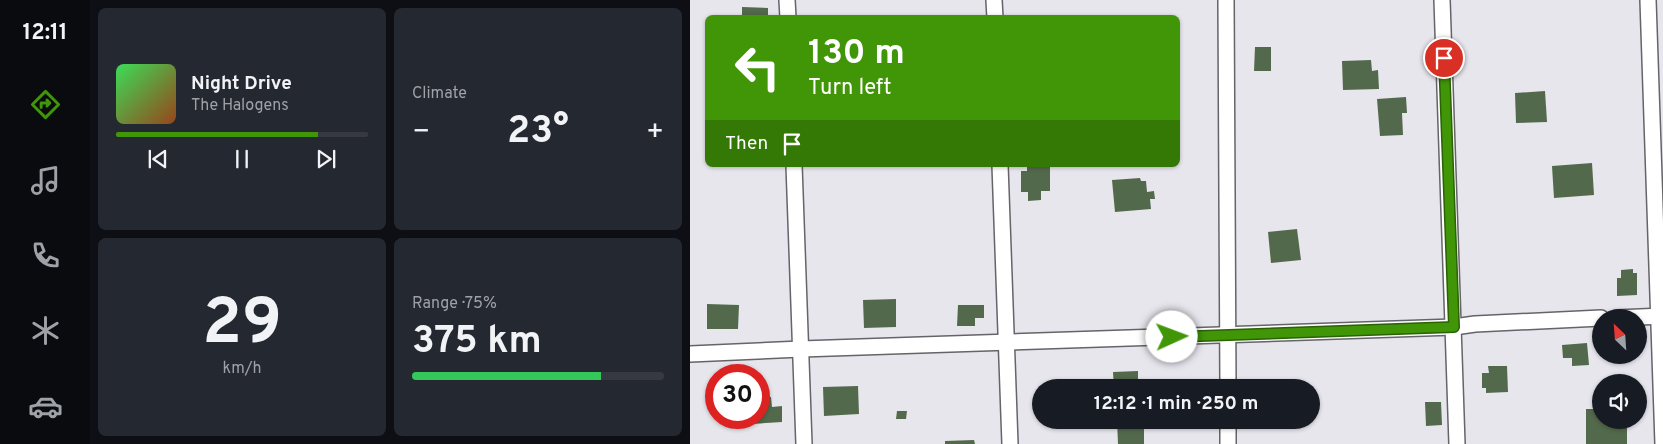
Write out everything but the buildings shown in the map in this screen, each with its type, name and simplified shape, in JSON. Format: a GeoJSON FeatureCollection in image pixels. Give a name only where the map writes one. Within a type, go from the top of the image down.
{"type":"FeatureCollection","features":[{"type":"Feature","properties":{"kind":"street"},"geometry":{"type":"LineString","coordinates":[[787,0],[788,15]]}},
{"type":"Feature","properties":{"kind":"street"},"geometry":{"type":"LineString","coordinates":[[994,0],[995,15]]}},
{"type":"Feature","properties":{"kind":"street"},"geometry":{"type":"LineString","coordinates":[[1226,0],[1228,379]]}},
{"type":"Feature","properties":{"kind":"street"},"geometry":{"type":"LineString","coordinates":[[1442,0],[1457,444]]}},
{"type":"Feature","properties":{"kind":"street"},"geometry":{"type":"LineString","coordinates":[[1648,0],[1661,316],[1663,444]]}},
{"type":"Feature","properties":{"kind":"street"},"geometry":{"type":"LineString","coordinates":[[794,167],[804,444]]}},
{"type":"Feature","properties":{"kind":"street"},"geometry":{"type":"LineString","coordinates":[[1000,167],[1010,444]]}},
{"type":"Feature","properties":{"kind":"street"},"geometry":{"type":"LineString","coordinates":[[1648,317],[1661,316]]}},
{"type":"Feature","properties":{"kind":"street"},"geometry":{"type":"LineString","coordinates":[[690,354],[801,348],[1454,327],[1475,324],[1592,318]]}},
{"type":"Feature","properties":{"kind":"street"},"geometry":{"type":"LineString","coordinates":[[1228,429],[1228,444]]}},
{"type":"Feature","properties":{"kind":"route"},"geometry":{"type":"LineString","coordinates":[[1172,337],[1454,327],[1444,58]]}}]}
